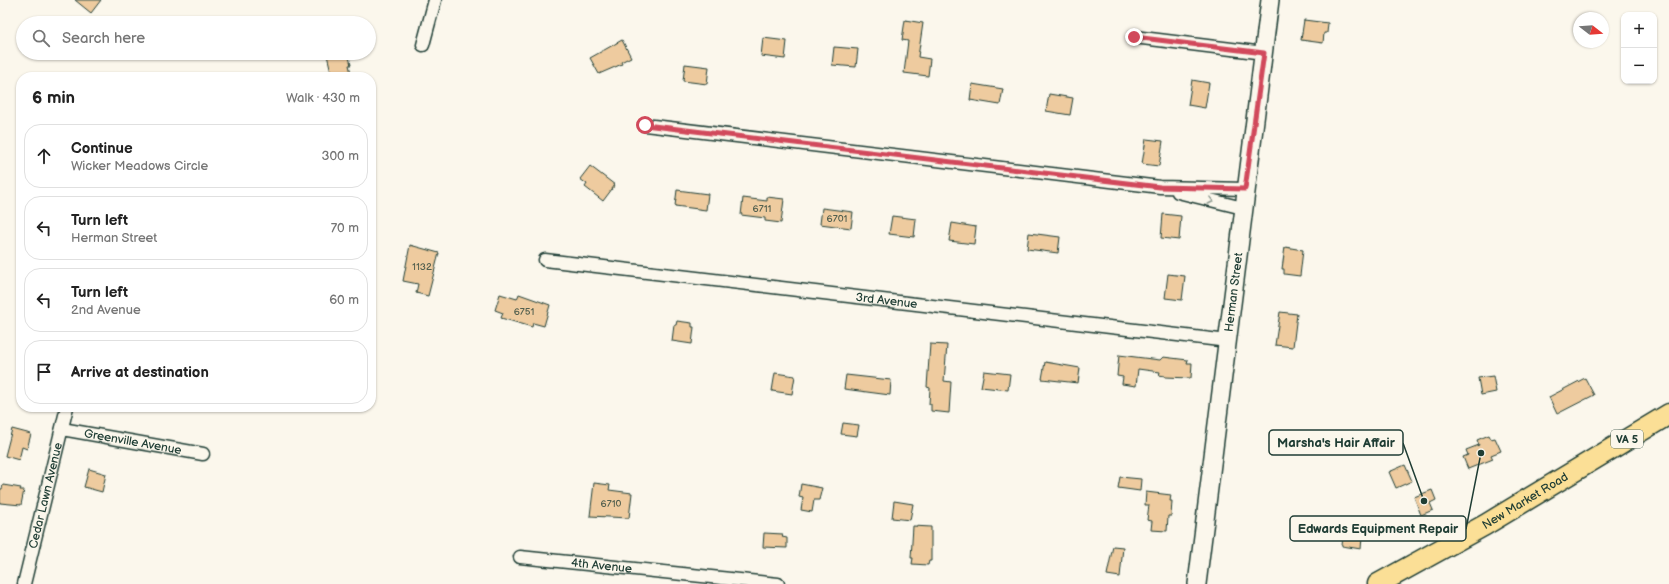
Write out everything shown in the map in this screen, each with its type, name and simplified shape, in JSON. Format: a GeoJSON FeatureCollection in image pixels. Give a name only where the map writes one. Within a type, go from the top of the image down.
{"type":"FeatureCollection","features":[{"type":"Feature","properties":{"kind":"main road","name":"New Market Road"},"geometry":{"type":"LineString","coordinates":[[1378,584],[1486,525],[1669,414]]}},
{"type":"Feature","properties":{"kind":"street"},"geometry":{"type":"LineString","coordinates":[[423,45],[435,0]]}},
{"type":"Feature","properties":{"kind":"street","name":"Herman Street"},"geometry":{"type":"LineString","coordinates":[[1197,584],[1228,341],[1245,189],[1270,0]]}},
{"type":"Feature","properties":{"kind":"street"},"geometry":{"type":"LineString","coordinates":[[1134,37],[1264,53]]}},
{"type":"Feature","properties":{"kind":"street"},"geometry":{"type":"LineString","coordinates":[[645,125],[1160,187],[1245,189]]}},
{"type":"Feature","properties":{"kind":"street"},"geometry":{"type":"LineString","coordinates":[[1160,187],[1243,208]]}},
{"type":"Feature","properties":{"kind":"street","name":"3rd Avenue"},"geometry":{"type":"LineString","coordinates":[[545,260],[1228,341]]}},
{"type":"Feature","properties":{"kind":"street","name":"Cedar Lawn Avenue"},"geometry":{"type":"LineString","coordinates":[[24,584],[66,412]]}},
{"type":"Feature","properties":{"kind":"street","name":"Greenville Avenue"},"geometry":{"type":"LineString","coordinates":[[62,430],[203,454]]}},
{"type":"Feature","properties":{"kind":"street","name":"4th Avenue"},"geometry":{"type":"LineString","coordinates":[[520,557],[778,584]]}},
{"type":"Feature","properties":{"kind":"building"},"geometry":{"type":"Polygon","coordinates":[[[75,0],[101,0],[91,13],[75,0]]]}},
{"type":"Feature","properties":{"kind":"building"},"geometry":{"type":"Polygon","coordinates":[[[905,20],[923,23],[918,57],[930,59],[928,76],[904,73],[908,41],[902,40],[905,20]]]}},
{"type":"Feature","properties":{"kind":"building"},"geometry":{"type":"Polygon","coordinates":[[[1304,20],[1328,23],[1327,33],[1324,33],[1323,43],[1301,40],[1304,20]]]}},
{"type":"Feature","properties":{"kind":"building"},"geometry":{"type":"Polygon","coordinates":[[[763,38],[787,41],[785,59],[761,56],[763,38]]]}},
{"type":"Feature","properties":{"kind":"building"},"geometry":{"type":"Polygon","coordinates":[[[622,40],[631,57],[621,62],[622,64],[599,74],[590,58],[622,40]]]}},
{"type":"Feature","properties":{"kind":"building"},"geometry":{"type":"Polygon","coordinates":[[[834,47],[858,49],[856,67],[832,65],[834,47]]]}},
{"type":"Feature","properties":{"kind":"building"},"geometry":{"type":"Polygon","coordinates":[[[328,60],[350,60],[351,72],[331,72],[328,60]]]}},
{"type":"Feature","properties":{"kind":"building"},"geometry":{"type":"Polygon","coordinates":[[[685,64],[709,67],[707,84],[683,81],[685,64]]]}},
{"type":"Feature","properties":{"kind":"building"},"geometry":{"type":"Polygon","coordinates":[[[1192,80],[1209,83],[1205,108],[1188,105],[1192,80]]]}},
{"type":"Feature","properties":{"kind":"building"},"geometry":{"type":"Polygon","coordinates":[[[972,84],[1003,89],[1000,105],[970,100],[972,84]]]}},
{"type":"Feature","properties":{"kind":"building"},"geometry":{"type":"Polygon","coordinates":[[[1049,94],[1073,98],[1070,115],[1046,111],[1049,94]]]}},
{"type":"Feature","properties":{"kind":"building"},"geometry":{"type":"Polygon","coordinates":[[[1146,139],[1163,141],[1159,166],[1142,164],[1146,139]]]}},
{"type":"Feature","properties":{"kind":"building"},"geometry":{"type":"Polygon","coordinates":[[[590,166],[615,185],[603,201],[585,187],[587,184],[580,179],[590,166]]]}},
{"type":"Feature","properties":{"kind":"building"},"geometry":{"type":"Polygon","coordinates":[[[677,190],[708,194],[706,210],[675,206],[677,190]]]}},
{"type":"Feature","properties":{"kind":"building"},"geometry":{"type":"Polygon","coordinates":[[[767,197],[784,199],[781,223],[765,221],[765,218],[741,215],[743,198],[767,201],[767,197]]]}},
{"type":"Feature","properties":{"kind":"building"},"geometry":{"type":"Polygon","coordinates":[[[822,208],[853,212],[851,228],[820,224],[822,208]]]}},
{"type":"Feature","properties":{"kind":"building"},"geometry":{"type":"Polygon","coordinates":[[[1163,214],[1181,216],[1179,240],[1161,238],[1163,214]]]}},
{"type":"Feature","properties":{"kind":"building"},"geometry":{"type":"Polygon","coordinates":[[[892,216],[916,219],[914,237],[889,234],[892,216]]]}},
{"type":"Feature","properties":{"kind":"building"},"geometry":{"type":"Polygon","coordinates":[[[952,223],[976,227],[974,244],[949,241],[952,223]]]}},
{"type":"Feature","properties":{"kind":"building"},"geometry":{"type":"Polygon","coordinates":[[[1029,233],[1060,237],[1058,253],[1027,249],[1029,233]]]}},
{"type":"Feature","properties":{"kind":"building"},"geometry":{"type":"Polygon","coordinates":[[[410,245],[439,253],[428,296],[416,293],[418,284],[403,281],[410,245]]]}},
{"type":"Feature","properties":{"kind":"building"},"geometry":{"type":"Polygon","coordinates":[[[1285,247],[1303,250],[1300,276],[1284,274],[1284,269],[1282,269],[1285,247]]]}},
{"type":"Feature","properties":{"kind":"building"},"geometry":{"type":"Polygon","coordinates":[[[1168,274],[1185,276],[1182,300],[1165,298],[1168,274]]]}},
{"type":"Feature","properties":{"kind":"building"},"geometry":{"type":"Polygon","coordinates":[[[500,294],[517,299],[519,294],[550,305],[544,326],[533,323],[532,327],[501,318],[503,313],[495,310],[500,294]]]}},
{"type":"Feature","properties":{"kind":"building"},"geometry":{"type":"Polygon","coordinates":[[[1280,312],[1297,314],[1293,347],[1275,345],[1280,312]]]}},
{"type":"Feature","properties":{"kind":"building"},"geometry":{"type":"Polygon","coordinates":[[[677,321],[692,323],[692,327],[694,327],[692,344],[672,341],[674,325],[676,325],[677,321]]]}},
{"type":"Feature","properties":{"kind":"building"},"geometry":{"type":"Polygon","coordinates":[[[930,344],[947,345],[944,381],[951,382],[949,413],[931,411],[931,404],[929,404],[930,388],[927,387],[930,344]]]}},
{"type":"Feature","properties":{"kind":"building"},"geometry":{"type":"Polygon","coordinates":[[[1119,355],[1160,360],[1163,357],[1188,360],[1187,363],[1192,363],[1191,378],[1165,377],[1159,375],[1160,372],[1138,369],[1136,386],[1122,384],[1123,377],[1117,376],[1119,355]]]}},
{"type":"Feature","properties":{"kind":"building"},"geometry":{"type":"Polygon","coordinates":[[[1045,362],[1080,368],[1078,383],[1042,379],[1045,362]]]}},
{"type":"Feature","properties":{"kind":"building"},"geometry":{"type":"Polygon","coordinates":[[[984,371],[1010,374],[1008,390],[981,387],[984,371]]]}},
{"type":"Feature","properties":{"kind":"building"},"geometry":{"type":"Polygon","coordinates":[[[775,373],[795,376],[792,394],[772,391],[775,373]]]}},
{"type":"Feature","properties":{"kind":"building"},"geometry":{"type":"Polygon","coordinates":[[[846,375],[891,380],[890,395],[844,389],[846,375]]]}},
{"type":"Feature","properties":{"kind":"building"},"geometry":{"type":"Polygon","coordinates":[[[1493,376],[1496,392],[1481,395],[1478,378],[1493,376]]]}},
{"type":"Feature","properties":{"kind":"building"},"geometry":{"type":"Polygon","coordinates":[[[1585,378],[1594,395],[1557,414],[1549,397],[1585,378]]]}},
{"type":"Feature","properties":{"kind":"building"},"geometry":{"type":"Polygon","coordinates":[[[843,423],[859,425],[857,436],[841,434],[843,423]]]}},
{"type":"Feature","properties":{"kind":"building"},"geometry":{"type":"Polygon","coordinates":[[[12,429],[31,434],[27,449],[22,447],[19,460],[5,456],[12,429]]]}},
{"type":"Feature","properties":{"kind":"building"},"geometry":{"type":"Polygon","coordinates":[[[1489,435],[1491,439],[1495,438],[1501,451],[1491,455],[1493,459],[1468,469],[1463,457],[1468,455],[1466,450],[1479,445],[1477,440],[1489,435]]]}},
{"type":"Feature","properties":{"kind":"building"},"geometry":{"type":"Polygon","coordinates":[[[1405,465],[1412,481],[1396,488],[1389,472],[1405,465]]]}},
{"type":"Feature","properties":{"kind":"building"},"geometry":{"type":"Polygon","coordinates":[[[89,469],[106,474],[102,492],[84,487],[89,469]]]}},
{"type":"Feature","properties":{"kind":"building"},"geometry":{"type":"Polygon","coordinates":[[[1120,477],[1141,479],[1140,491],[1118,488],[1120,477]]]}},
{"type":"Feature","properties":{"kind":"building"},"geometry":{"type":"Polygon","coordinates":[[[594,483],[610,485],[609,490],[632,493],[629,518],[590,516],[594,483]]]}},
{"type":"Feature","properties":{"kind":"building"},"geometry":{"type":"Polygon","coordinates":[[[801,484],[822,488],[819,500],[814,500],[812,512],[801,510],[803,498],[799,497],[801,484]]]}},
{"type":"Feature","properties":{"kind":"building"},"geometry":{"type":"Polygon","coordinates":[[[3,485],[21,488],[20,490],[24,490],[21,505],[0,503],[0,489],[2,489],[3,485]]]}},
{"type":"Feature","properties":{"kind":"building"},"geometry":{"type":"Polygon","coordinates":[[[1432,490],[1436,500],[1430,503],[1433,510],[1421,515],[1414,497],[1432,490]]]}},
{"type":"Feature","properties":{"kind":"building"},"geometry":{"type":"Polygon","coordinates":[[[1146,492],[1171,495],[1171,516],[1168,516],[1167,531],[1151,530],[1152,521],[1147,520],[1149,505],[1145,505],[1146,492]]]}},
{"type":"Feature","properties":{"kind":"building"},"geometry":{"type":"Polygon","coordinates":[[[894,501],[913,504],[910,520],[892,518],[894,501]]]}},
{"type":"Feature","properties":{"kind":"building"},"geometry":{"type":"Polygon","coordinates":[[[1353,523],[1363,524],[1361,549],[1342,546],[1344,525],[1352,526],[1353,523]]]}},
{"type":"Feature","properties":{"kind":"building"},"geometry":{"type":"Polygon","coordinates":[[[913,526],[931,527],[931,561],[929,561],[928,565],[912,564],[913,526]]]}},
{"type":"Feature","properties":{"kind":"building"},"geometry":{"type":"Polygon","coordinates":[[[764,533],[783,534],[782,537],[787,538],[787,548],[763,547],[764,533]]]}},
{"type":"Feature","properties":{"kind":"building"},"geometry":{"type":"Polygon","coordinates":[[[1113,546],[1123,547],[1120,577],[1107,575],[1113,546]]]}},
{"type":"Feature","properties":{"kind":"place","name":"Edwards Equipment Repair"},"geometry":{"type":"Point","coordinates":[1481,453]}},
{"type":"Feature","properties":{"kind":"place","name":"Marsha's Hair Affair"},"geometry":{"type":"Point","coordinates":[1424,501]}},
{"type":"Feature","properties":{"kind":"route"},"geometry":{"type":"LineString","coordinates":[[645,125],[1100,181],[1160,187],[1245,189],[1264,53],[1248,49],[1134,37]]}}]}
